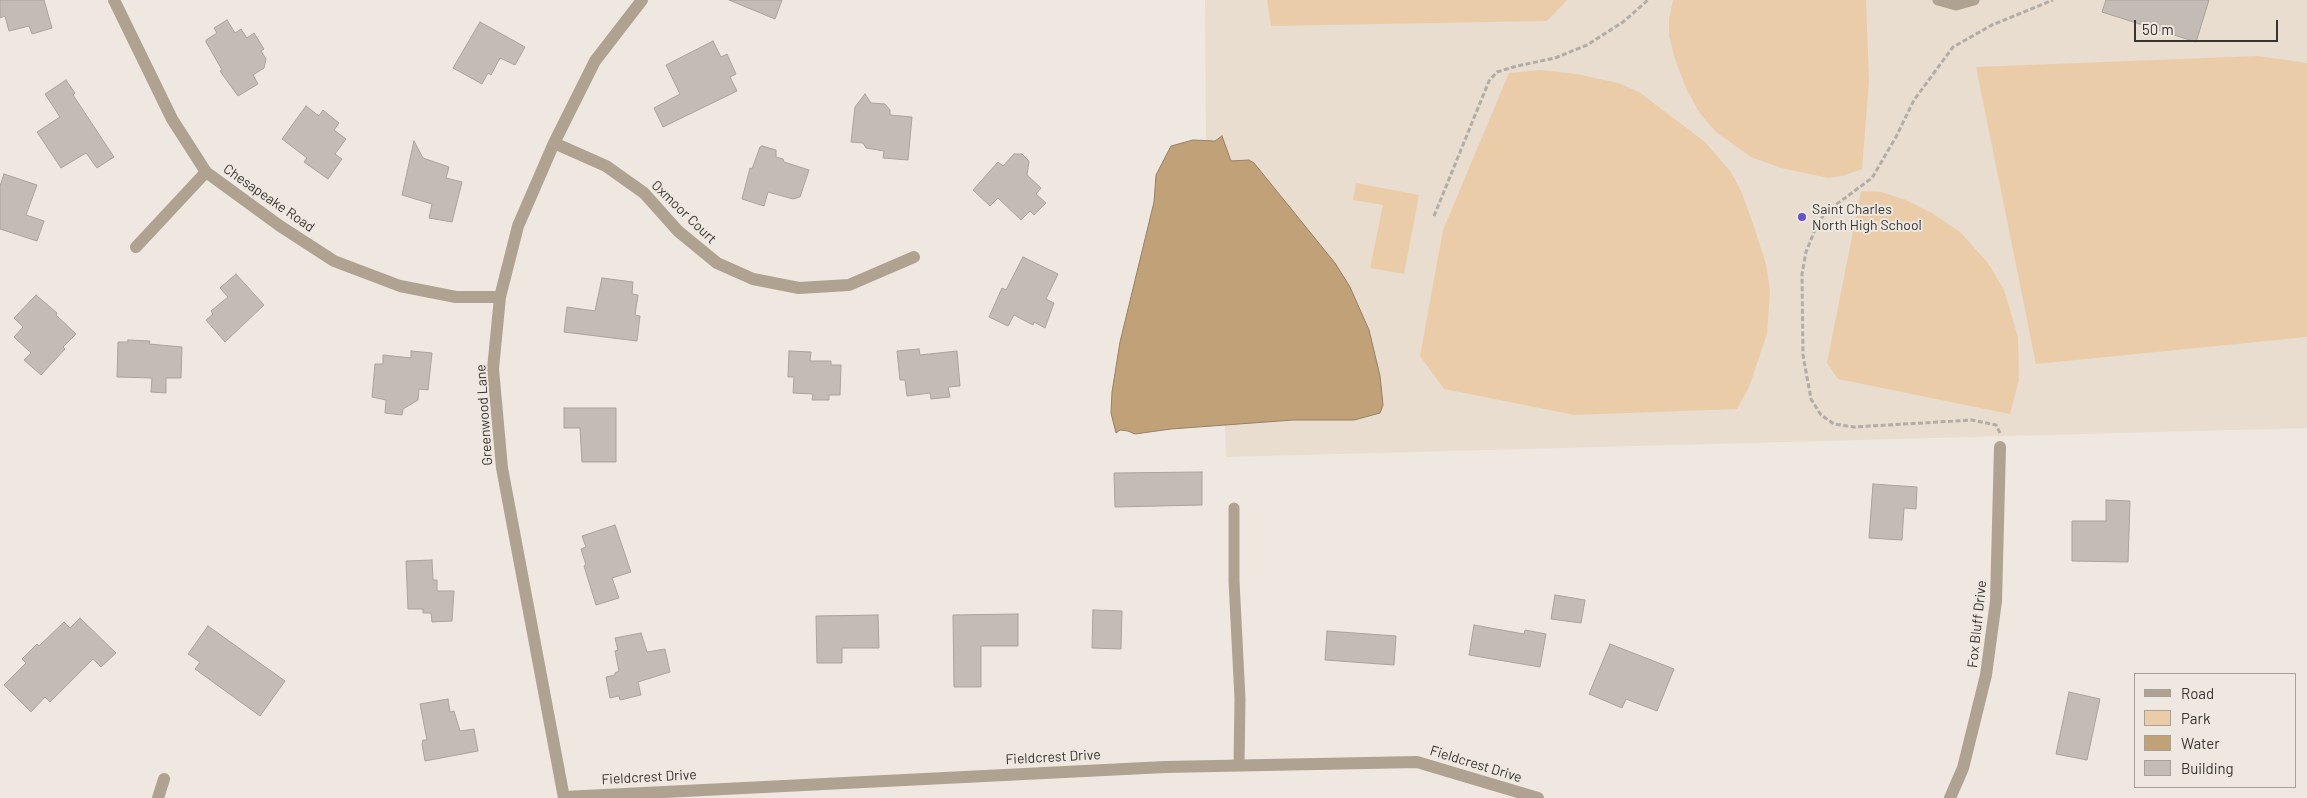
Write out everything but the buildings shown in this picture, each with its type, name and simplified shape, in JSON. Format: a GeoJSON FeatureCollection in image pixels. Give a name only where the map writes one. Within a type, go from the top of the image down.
{"type":"FeatureCollection","features":[{"type":"Feature","properties":{"kind":"street","name":"Chesapeake Road"},"geometry":{"type":"LineString","coordinates":[[114,0],[172,119],[206,172],[280,226],[334,260],[400,286],[456,297],[500,297]]}},
{"type":"Feature","properties":{"kind":"street","name":"Greenwood Lane"},"geometry":{"type":"LineString","coordinates":[[564,797],[502,468],[493,369],[500,297],[518,226],[554,143],[595,61],[642,0]]}},
{"type":"Feature","properties":{"kind":"street","name":"Oxmoor Court"},"geometry":{"type":"LineString","coordinates":[[554,143],[606,166],[644,193],[678,231],[717,263],[753,279],[799,288],[849,285],[914,257]]}},
{"type":"Feature","properties":{"kind":"street"},"geometry":{"type":"LineString","coordinates":[[136,246],[206,172]]}},
{"type":"Feature","properties":{"kind":"street","name":"Fox Bluff Drive"},"geometry":{"type":"LineString","coordinates":[[1950,798],[1964,768],[1986,675],[1996,601],[2000,448]]}},
{"type":"Feature","properties":{"kind":"street","name":"Fieldcrest Drive"},"geometry":{"type":"LineString","coordinates":[[564,797],[1156,767],[1417,762],[1538,798]]}},
{"type":"Feature","properties":{"kind":"street"},"geometry":{"type":"LineString","coordinates":[[158,798],[164,779]]}},
{"type":"Feature","properties":{"kind":"lane"},"geometry":{"type":"LineString","coordinates":[[1938,0],[1956,5],[1974,0]]}},
{"type":"Feature","properties":{"kind":"lane"},"geometry":{"type":"LineString","coordinates":[[1234,508],[1234,581],[1240,699],[1238,765]]}},
{"type":"Feature","properties":{"kind":"path"},"geometry":{"type":"LineString","coordinates":[[1434,216],[1488,80],[1497,72],[1555,58],[1587,45],[1623,22],[1648,0]]}},
{"type":"Feature","properties":{"kind":"path"},"geometry":{"type":"LineString","coordinates":[[2000,448],[2000,431],[1996,425],[1984,421],[1972,420],[1854,427],[1834,424],[1821,415],[1811,399],[1803,355],[1802,274],[1806,252],[1818,222],[1830,209],[1872,178],[1896,138],[1914,100],[1953,48],[1992,25],[2053,0]]}},
{"type":"Feature","properties":{"kind":"shaded area","name":"Saint Charles North High School"},"geometry":{"type":"Polygon","coordinates":[[[1205,0],[2307,0],[2307,428],[1226,457],[1225,425],[1293,420],[1354,420],[1358,305],[1335,263],[1254,163],[1249,160],[1231,161],[1222,136],[1215,141],[1206,140],[1205,0]]]}},
{"type":"Feature","properties":{"kind":"green space"},"geometry":{"type":"Polygon","coordinates":[[[1267,0],[1567,0],[1547,21],[1271,26],[1267,0]]]}},
{"type":"Feature","properties":{"kind":"green space"},"geometry":{"type":"Polygon","coordinates":[[[1673,0],[1866,0],[1869,81],[1862,169],[1842,176],[1828,178],[1781,168],[1751,157],[1716,132],[1699,112],[1686,88],[1675,59],[1669,36],[1669,19],[1673,0]]]}},
{"type":"Feature","properties":{"kind":"green space"},"geometry":{"type":"Polygon","coordinates":[[[2257,56],[2307,63],[2307,337],[2036,364],[1976,67],[2257,56]]]}},
{"type":"Feature","properties":{"kind":"green space"},"geometry":{"type":"Polygon","coordinates":[[[1541,70],[1577,74],[1618,83],[1639,92],[1705,142],[1731,172],[1742,193],[1754,227],[1766,264],[1770,290],[1767,334],[1749,387],[1737,409],[1574,415],[1444,389],[1420,356],[1443,230],[1509,73],[1541,70]]]}},
{"type":"Feature","properties":{"kind":"green space"},"geometry":{"type":"Polygon","coordinates":[[[1356,183],[1419,195],[1404,274],[1370,268],[1383,205],[1353,200],[1356,183]]]}},
{"type":"Feature","properties":{"kind":"green space"},"geometry":{"type":"Polygon","coordinates":[[[1861,191],[1881,192],[1906,200],[1932,213],[1960,232],[1988,263],[2004,290],[2018,337],[2019,380],[2010,414],[1838,379],[1827,363],[1861,191]]]}},
{"type":"Feature","properties":{"kind":"water"},"geometry":{"type":"Polygon","coordinates":[[[1222,136],[1231,161],[1249,160],[1254,163],[1335,263],[1350,287],[1369,330],[1380,376],[1383,405],[1380,413],[1354,420],[1293,420],[1171,429],[1135,434],[1120,430],[1116,433],[1111,413],[1112,392],[1120,342],[1154,202],[1156,175],[1171,146],[1193,140],[1215,141],[1222,136]]]}},
{"type":"Feature","properties":{"kind":"place","name":"Saint Charles North High School"},"geometry":{"type":"Point","coordinates":[1802,217]}}]}
